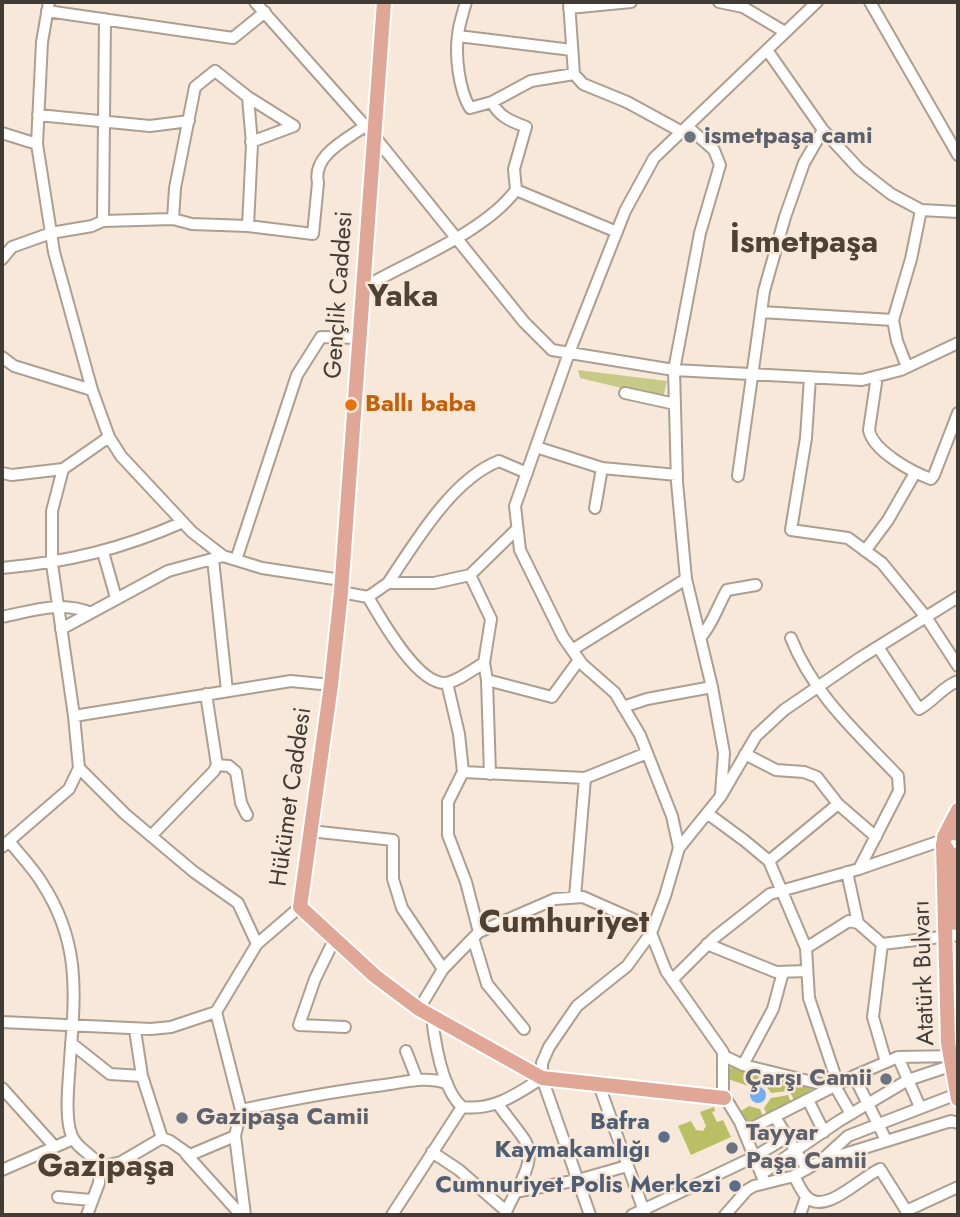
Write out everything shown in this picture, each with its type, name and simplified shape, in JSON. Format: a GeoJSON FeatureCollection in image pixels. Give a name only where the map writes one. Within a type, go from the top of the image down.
{"type":"FeatureCollection","features":[{"type":"Feature","properties":{"kind":"main road","name":"Gençlik Caddesi"},"geometry":{"type":"LineString","coordinates":[[341,586],[363,288],[370,131],[384,2]]}},
{"type":"Feature","properties":{"kind":"main road","name":"Hükümet Caddesi"},"geometry":{"type":"LineString","coordinates":[[341,586],[331,685],[300,907],[375,976],[426,1013],[542,1077],[724,1098]]}},
{"type":"Feature","properties":{"kind":"main road","name":"Atatürk Bulvarı"},"geometry":{"type":"LineString","coordinates":[[958,810],[947,839],[953,935],[948,1043],[954,1059],[958,1097]]}},
{"type":"Feature","properties":{"kind":"main road"},"geometry":{"type":"LineString","coordinates":[[947,839],[948,850],[958,852],[954,872],[953,935]]}},
{"type":"Feature","properties":{"kind":"street"},"geometry":{"type":"LineString","coordinates":[[255,2],[370,131],[524,322],[552,351],[674,370],[862,380],[907,367],[958,343]]}},
{"type":"Feature","properties":{"kind":"street"},"geometry":{"type":"LineString","coordinates":[[466,2],[458,36],[459,67],[466,102],[470,108],[492,102],[531,81],[574,74]]}},
{"type":"Feature","properties":{"kind":"street"},"geometry":{"type":"LineString","coordinates":[[631,2],[569,5],[574,74],[583,84],[685,129],[714,150],[720,165],[700,233],[674,370],[677,475],[686,579],[712,687],[724,753],[721,796]]}},
{"type":"Feature","properties":{"kind":"street"},"geometry":{"type":"LineString","coordinates":[[719,2],[743,8],[785,33]]}},
{"type":"Feature","properties":{"kind":"street"},"geometry":{"type":"LineString","coordinates":[[590,1215],[542,1077],[542,1063],[549,1047],[578,1006],[627,967],[652,931],[666,896],[678,848],[672,816],[640,735],[615,693],[579,660],[563,637],[520,550],[515,506],[569,353],[625,211],[654,158],[817,2]]}},
{"type":"Feature","properties":{"kind":"street"},"geometry":{"type":"LineString","coordinates":[[870,2],[958,155]]}},
{"type":"Feature","properties":{"kind":"street"},"geometry":{"type":"LineString","coordinates":[[227,691],[218,557],[121,456],[109,437],[92,390],[54,251],[37,144],[42,41],[48,6],[105,19],[233,38],[265,12]]}},
{"type":"Feature","properties":{"kind":"street"},"geometry":{"type":"LineString","coordinates":[[103,221],[105,19]]}},
{"type":"Feature","properties":{"kind":"street"},"geometry":{"type":"LineString","coordinates":[[458,36],[572,50]]}},
{"type":"Feature","properties":{"kind":"street"},"geometry":{"type":"LineString","coordinates":[[767,50],[823,130],[859,169],[891,194],[920,210],[958,212]]}},
{"type":"Feature","properties":{"kind":"street"},"geometry":{"type":"LineString","coordinates":[[173,219],[175,188],[195,87],[215,71],[248,97],[294,126],[251,142]]}},
{"type":"Feature","properties":{"kind":"street"},"geometry":{"type":"LineString","coordinates":[[248,97],[251,142],[248,226]]}},
{"type":"Feature","properties":{"kind":"street"},"geometry":{"type":"LineString","coordinates":[[363,288],[457,239],[509,199],[516,190],[514,169],[526,127],[502,117],[492,102]]}},
{"type":"Feature","properties":{"kind":"street"},"geometry":{"type":"LineString","coordinates":[[38,115],[150,126],[189,121]]}},
{"type":"Feature","properties":{"kind":"street"},"geometry":{"type":"LineString","coordinates":[[738,477],[738,458],[754,374],[764,291],[804,163],[823,130]]}},
{"type":"Feature","properties":{"kind":"street"},"geometry":{"type":"LineString","coordinates":[[2,259],[12,247],[51,233],[92,226],[103,221],[173,219],[192,224],[248,226],[313,234],[318,183],[316,175],[323,156],[370,131]]}},
{"type":"Feature","properties":{"kind":"street"},"geometry":{"type":"LineString","coordinates":[[2,133],[37,144]]}},
{"type":"Feature","properties":{"kind":"street"},"geometry":{"type":"LineString","coordinates":[[516,190],[617,232]]}},
{"type":"Feature","properties":{"kind":"street"},"geometry":{"type":"LineString","coordinates":[[907,367],[897,341],[893,320],[911,258],[920,210]]}},
{"type":"Feature","properties":{"kind":"street"},"geometry":{"type":"LineString","coordinates":[[761,312],[893,320]]}},
{"type":"Feature","properties":{"kind":"street"},"geometry":{"type":"LineString","coordinates":[[236,560],[298,375],[321,337],[359,338]]}},
{"type":"Feature","properties":{"kind":"street"},"geometry":{"type":"LineString","coordinates":[[2,357],[14,366],[92,390]]}},
{"type":"Feature","properties":{"kind":"street"},"geometry":{"type":"LineString","coordinates":[[2,372],[14,366]]}},
{"type":"Feature","properties":{"kind":"street"},"geometry":{"type":"LineString","coordinates":[[877,376],[869,430],[871,439],[883,451],[915,473],[931,479],[934,475],[958,414]]}},
{"type":"Feature","properties":{"kind":"street"},"geometry":{"type":"LineString","coordinates":[[810,377],[806,438],[791,530],[848,538],[882,563],[926,617],[958,666]]}},
{"type":"Feature","properties":{"kind":"street"},"geometry":{"type":"LineString","coordinates":[[625,393],[675,404]]}},
{"type":"Feature","properties":{"kind":"street"},"geometry":{"type":"LineString","coordinates":[[2,473],[12,475],[63,469],[109,437]]}},
{"type":"Feature","properties":{"kind":"street"},"geometry":{"type":"LineString","coordinates":[[536,447],[602,468],[677,475]]}},
{"type":"Feature","properties":{"kind":"street"},"geometry":{"type":"LineString","coordinates":[[368,597],[388,583],[433,517],[481,468],[499,461],[527,473]]}},
{"type":"Feature","properties":{"kind":"street"},"geometry":{"type":"LineString","coordinates":[[596,508],[602,468]]}},
{"type":"Feature","properties":{"kind":"street"},"geometry":{"type":"LineString","coordinates":[[63,469],[52,511],[52,564],[79,768],[69,789],[5,844],[42,883],[63,923],[75,975],[70,1133],[100,1167],[99,1183],[87,1215]]}},
{"type":"Feature","properties":{"kind":"street"},"geometry":{"type":"LineString","coordinates":[[865,551],[888,520],[915,473]]}},
{"type":"Feature","properties":{"kind":"street"},"geometry":{"type":"LineString","coordinates":[[2,568],[52,564],[147,538],[183,522]]}},
{"type":"Feature","properties":{"kind":"street"},"geometry":{"type":"LineString","coordinates":[[388,583],[434,583],[470,575],[517,528]]}},
{"type":"Feature","properties":{"kind":"street"},"geometry":{"type":"LineString","coordinates":[[103,551],[116,598]]}},
{"type":"Feature","properties":{"kind":"street"},"geometry":{"type":"LineString","coordinates":[[61,629],[168,571],[218,557],[341,586],[368,597],[395,642],[431,681],[447,683],[484,663]]}},
{"type":"Feature","properties":{"kind":"street"},"geometry":{"type":"LineString","coordinates":[[470,575],[491,619],[484,663],[490,774]]}},
{"type":"Feature","properties":{"kind":"street"},"geometry":{"type":"LineString","coordinates":[[572,650],[686,579]]}},
{"type":"Feature","properties":{"kind":"street"},"geometry":{"type":"LineString","coordinates":[[700,638],[711,626],[717,607],[727,590],[756,585]]}},
{"type":"Feature","properties":{"kind":"street"},"geometry":{"type":"LineString","coordinates":[[678,848],[721,796],[756,736],[784,710],[958,597]]}},
{"type":"Feature","properties":{"kind":"street"},"geometry":{"type":"LineString","coordinates":[[2,617],[58,606],[90,612]]}},
{"type":"Feature","properties":{"kind":"street"},"geometry":{"type":"LineString","coordinates":[[791,638],[799,658],[817,687],[898,776],[899,791],[876,837],[853,870],[858,923]]}},
{"type":"Feature","properties":{"kind":"street"},"geometry":{"type":"LineString","coordinates":[[878,647],[919,709],[927,705],[947,685],[958,681]]}},
{"type":"Feature","properties":{"kind":"street"},"geometry":{"type":"LineString","coordinates":[[487,680],[552,697],[579,660]]}},
{"type":"Feature","properties":{"kind":"street"},"geometry":{"type":"LineString","coordinates":[[74,716],[290,681],[331,685]]}},
{"type":"Feature","properties":{"kind":"street"},"geometry":{"type":"LineString","coordinates":[[447,683],[463,772],[448,802],[448,835],[466,882],[487,984],[524,1029]]}},
{"type":"Feature","properties":{"kind":"street"},"geometry":{"type":"LineString","coordinates":[[624,707],[647,699],[712,687]]}},
{"type":"Feature","properties":{"kind":"street"},"geometry":{"type":"LineString","coordinates":[[152,836],[218,765],[206,694]]}},
{"type":"Feature","properties":{"kind":"street"},"geometry":{"type":"LineString","coordinates":[[463,772],[585,778],[647,753]]}},
{"type":"Feature","properties":{"kind":"street"},"geometry":{"type":"LineString","coordinates":[[745,754],[776,770],[817,776],[838,804],[876,837]]}},
{"type":"Feature","properties":{"kind":"street"},"geometry":{"type":"LineString","coordinates":[[218,765],[229,766],[236,772],[241,803],[247,815]]}},
{"type":"Feature","properties":{"kind":"street"},"geometry":{"type":"LineString","coordinates":[[79,768],[125,814],[194,872],[238,903],[257,944]]}},
{"type":"Feature","properties":{"kind":"street"},"geometry":{"type":"LineString","coordinates":[[575,897],[585,778]]}},
{"type":"Feature","properties":{"kind":"street"},"geometry":{"type":"LineString","coordinates":[[769,862],[838,804]]}},
{"type":"Feature","properties":{"kind":"street"},"geometry":{"type":"LineString","coordinates":[[707,814],[769,862],[783,890],[806,948],[809,998],[835,1086],[851,1114]]}},
{"type":"Feature","properties":{"kind":"street"},"geometry":{"type":"LineString","coordinates":[[310,831],[393,840],[393,879],[402,908],[443,969]]}},
{"type":"Feature","properties":{"kind":"street"},"geometry":{"type":"LineString","coordinates":[[672,980],[707,944],[770,894],[947,839]]}},
{"type":"Feature","properties":{"kind":"street"},"geometry":{"type":"LineString","coordinates":[[542,1077],[498,1104],[462,1107],[455,1101],[447,1083],[426,1013],[443,969],[476,935],[555,900],[583,897],[652,931],[666,971],[733,1061],[835,1086]]}},
{"type":"Feature","properties":{"kind":"street"},"geometry":{"type":"LineString","coordinates":[[2,1022],[135,1030],[171,1027],[216,1012],[257,944],[300,907]]}},
{"type":"Feature","properties":{"kind":"street"},"geometry":{"type":"LineString","coordinates":[[806,948],[849,921],[858,923],[882,944],[953,935]]}},
{"type":"Feature","properties":{"kind":"street"},"geometry":{"type":"LineString","coordinates":[[334,940],[310,990],[299,1026],[345,1027]]}},
{"type":"Feature","properties":{"kind":"street"},"geometry":{"type":"LineString","coordinates":[[707,944],[782,972],[807,971]]}},
{"type":"Feature","properties":{"kind":"street"},"geometry":{"type":"LineString","coordinates":[[882,944],[873,1017],[886,1062]]}},
{"type":"Feature","properties":{"kind":"street"},"geometry":{"type":"LineString","coordinates":[[763,1179],[744,1132],[722,1091],[724,1079],[733,1061],[773,1009],[782,972]]}},
{"type":"Feature","properties":{"kind":"street"},"geometry":{"type":"LineString","coordinates":[[216,1012],[241,1110],[235,1136],[243,1215]]}},
{"type":"Feature","properties":{"kind":"street"},"geometry":{"type":"LineString","coordinates":[[135,1030],[142,1076],[162,1138]]}},
{"type":"Feature","properties":{"kind":"street"},"geometry":{"type":"LineString","coordinates":[[71,1043],[110,1074],[142,1076]]}},
{"type":"Feature","properties":{"kind":"street"},"geometry":{"type":"LineString","coordinates":[[406,1051],[417,1079]]}},
{"type":"Feature","properties":{"kind":"street"},"geometry":{"type":"LineString","coordinates":[[744,1132],[898,1057],[954,1059]]}},
{"type":"Feature","properties":{"kind":"street"},"geometry":{"type":"LineString","coordinates":[[898,1057],[920,1107]]}},
{"type":"Feature","properties":{"kind":"street"},"geometry":{"type":"LineString","coordinates":[[724,1215],[747,1190],[824,1132],[908,1080],[954,1059]]}},
{"type":"Feature","properties":{"kind":"street"},"geometry":{"type":"LineString","coordinates":[[855,1076],[886,1140]]}},
{"type":"Feature","properties":{"kind":"street"},"geometry":{"type":"LineString","coordinates":[[241,1110],[334,1091],[417,1079],[436,1079],[447,1083]]}},
{"type":"Feature","properties":{"kind":"street"},"geometry":{"type":"LineString","coordinates":[[599,1085],[645,1213]]}},
{"type":"Feature","properties":{"kind":"street"},"geometry":{"type":"LineString","coordinates":[[2,1088],[55,1147]]}},
{"type":"Feature","properties":{"kind":"street"},"geometry":{"type":"LineString","coordinates":[[820,1162],[848,1136],[920,1107],[958,1097]]}},
{"type":"Feature","properties":{"kind":"street"},"geometry":{"type":"LineString","coordinates":[[808,1100],[824,1132]]}},
{"type":"Feature","properties":{"kind":"street"},"geometry":{"type":"LineString","coordinates":[[432,1152],[459,1170],[506,1213],[528,1162],[528,1148],[498,1104]]}},
{"type":"Feature","properties":{"kind":"street"},"geometry":{"type":"LineString","coordinates":[[392,1215],[462,1107]]}},
{"type":"Feature","properties":{"kind":"street"},"geometry":{"type":"LineString","coordinates":[[775,1117],[807,1169]]}},
{"type":"Feature","properties":{"kind":"street"},"geometry":{"type":"LineString","coordinates":[[763,1179],[794,1176],[820,1162],[886,1140],[951,1121],[958,1123]]}},
{"type":"Feature","properties":{"kind":"street"},"geometry":{"type":"LineString","coordinates":[[186,1154],[193,1155],[235,1136]]}},
{"type":"Feature","properties":{"kind":"street"},"geometry":{"type":"LineString","coordinates":[[632,1215],[645,1213],[787,1137]]}},
{"type":"Feature","properties":{"kind":"street"},"geometry":{"type":"LineString","coordinates":[[162,1138],[186,1154],[243,1215]]}},
{"type":"Feature","properties":{"kind":"street"},"geometry":{"type":"LineString","coordinates":[[100,1167],[121,1162],[162,1138]]}},
{"type":"Feature","properties":{"kind":"street"},"geometry":{"type":"LineString","coordinates":[[2,1170],[73,1139]]}},
{"type":"Feature","properties":{"kind":"street"},"geometry":{"type":"LineString","coordinates":[[515,1192],[578,1180],[627,1166]]}},
{"type":"Feature","properties":{"kind":"street"},"geometry":{"type":"LineString","coordinates":[[794,1176],[806,1197],[816,1203],[833,1200],[865,1176],[880,1169],[907,1213],[958,1187]]}},
{"type":"Feature","properties":{"kind":"street"},"geometry":{"type":"LineString","coordinates":[[800,1215],[806,1197]]}},
{"type":"Feature","properties":{"kind":"street"},"geometry":{"type":"LineString","coordinates":[[58,1198],[92,1200]]}},
{"type":"Feature","properties":{"kind":"green space"},"geometry":{"type":"Polygon","coordinates":[[[578,370],[667,381],[663,398],[580,378],[578,370]]]}},
{"type":"Feature","properties":{"kind":"green space"},"geometry":{"type":"Polygon","coordinates":[[[731,1066],[764,1075],[762,1083],[748,1086],[728,1079],[731,1066]]]}},
{"type":"Feature","properties":{"kind":"green space"},"geometry":{"type":"Polygon","coordinates":[[[767,1076],[788,1082],[787,1091],[771,1093],[765,1084],[767,1076]]]}},
{"type":"Feature","properties":{"kind":"green space"},"geometry":{"type":"Polygon","coordinates":[[[791,1083],[811,1090],[794,1100],[789,1090],[791,1083]]]}},
{"type":"Feature","properties":{"kind":"green space"},"geometry":{"type":"Polygon","coordinates":[[[788,1095],[791,1102],[767,1115],[764,1108],[771,1098],[788,1095]]]}},
{"type":"Feature","properties":{"kind":"green space"},"geometry":{"type":"Polygon","coordinates":[[[749,1106],[760,1109],[763,1117],[748,1125],[741,1111],[749,1106]]]}},
{"type":"Feature","properties":{"kind":"green space"},"geometry":{"type":"Polygon","coordinates":[[[714,1107],[715,1111],[712,1112],[717,1122],[723,1120],[731,1137],[691,1155],[678,1126],[691,1121],[696,1130],[703,1131],[706,1126],[700,1112],[714,1107]]]}},
{"type":"Feature","properties":{"kind":"water"},"geometry":{"type":"Polygon","coordinates":[[[755,1087],[761,1087],[766,1095],[764,1101],[755,1103],[750,1098],[750,1092],[755,1087]]]}},
{"type":"Feature","properties":{"kind":"place","name":"ismetpaşa cami"},"geometry":{"type":"Point","coordinates":[690,137]}},
{"type":"Feature","properties":{"kind":"place","name":"Ballı baba"},"geometry":{"type":"Point","coordinates":[351,405]}},
{"type":"Feature","properties":{"kind":"place","name":"Çarşı Camii"},"geometry":{"type":"Point","coordinates":[886,1079]}},
{"type":"Feature","properties":{"kind":"place","name":"Gazipaşa Camii"},"geometry":{"type":"Point","coordinates":[182,1118]}},
{"type":"Feature","properties":{"kind":"place","name":"Bafra Kaymakamlığı"},"geometry":{"type":"Point","coordinates":[664,1137]}},
{"type":"Feature","properties":{"kind":"place","name":"Tayyar Paşa Camii"},"geometry":{"type":"Point","coordinates":[732,1148]}},
{"type":"Feature","properties":{"kind":"place","name":"Cumnuriyet Polis Merkezi"},"geometry":{"type":"Point","coordinates":[735,1186]}},
{"type":"Feature","properties":{"kind":"district","name":"İsmetpaşa"},"geometry":{"type":"Point","coordinates":[804,244]}},
{"type":"Feature","properties":{"kind":"district","name":"Yaka"},"geometry":{"type":"Point","coordinates":[403,298]}},
{"type":"Feature","properties":{"kind":"district","name":"Cumhuriyet"},"geometry":{"type":"Point","coordinates":[564,924]}},
{"type":"Feature","properties":{"kind":"district","name":"Gazipaşa"},"geometry":{"type":"Point","coordinates":[106,1168]}}]}
